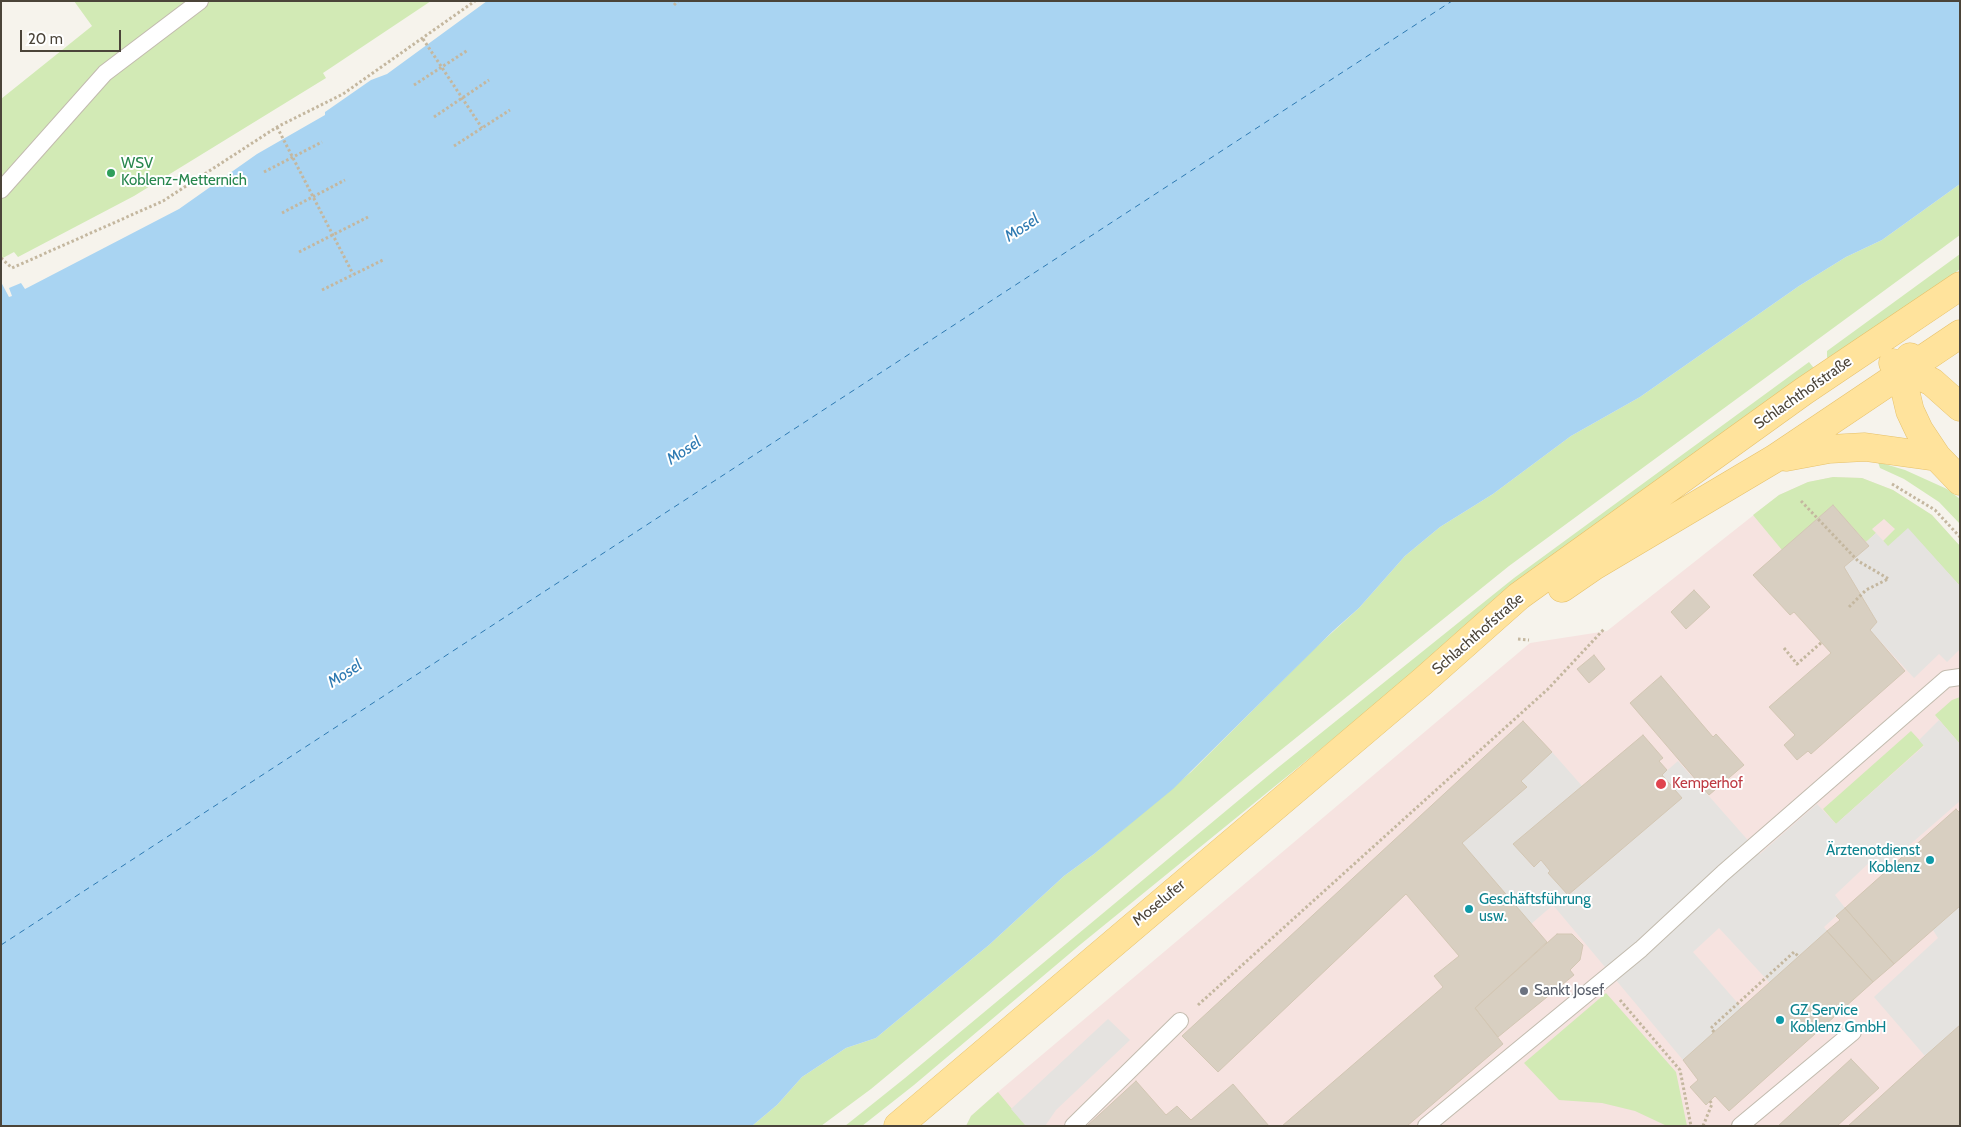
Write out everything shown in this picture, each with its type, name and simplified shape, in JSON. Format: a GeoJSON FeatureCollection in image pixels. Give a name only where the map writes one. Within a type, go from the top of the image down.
{"type":"FeatureCollection","features":[{"type":"Feature","properties":{"kind":"main road","name":"Schlachthofstraße"},"geometry":{"type":"LineString","coordinates":[[1422,682],[1519,596],[1850,361],[1952,292]]}},
{"type":"Feature","properties":{"kind":"main road"},"geometry":{"type":"LineString","coordinates":[[1952,292],[1924,324],[1906,368],[1905,390],[1910,410],[1919,430],[1937,456],[1960,481]]}},
{"type":"Feature","properties":{"kind":"main road","name":"Schlachthofstraße"},"geometry":{"type":"LineString","coordinates":[[1422,682],[1495,638],[1594,566],[1774,459],[1906,368],[1960,334]]}},
{"type":"Feature","properties":{"kind":"main road"},"geometry":{"type":"LineString","coordinates":[[1850,361],[1878,360],[1906,368],[1932,382],[1960,407]]}},
{"type":"Feature","properties":{"kind":"main road"},"geometry":{"type":"LineString","coordinates":[[1774,459],[1830,449],[1865,447],[1937,456]]}},
{"type":"Feature","properties":{"kind":"main road","name":"Moselufer"},"geometry":{"type":"LineString","coordinates":[[898,1126],[1422,682]]}},
{"type":"Feature","properties":{"kind":"lane"},"geometry":{"type":"LineString","coordinates":[[1,190],[105,74],[200,1]]}},
{"type":"Feature","properties":{"kind":"lane"},"geometry":{"type":"LineString","coordinates":[[1426,1126],[1603,980],[1946,679],[1960,677]]}},
{"type":"Feature","properties":{"kind":"lane"},"geometry":{"type":"LineString","coordinates":[[1073,1126],[1138,1071],[1180,1021]]}},
{"type":"Feature","properties":{"kind":"lane"},"geometry":{"type":"LineString","coordinates":[[1740,1126],[1853,1032]]}},
{"type":"Feature","properties":{"kind":"path"},"geometry":{"type":"LineString","coordinates":[[1,258],[12,268],[163,201],[277,127],[343,94],[475,1]]}},
{"type":"Feature","properties":{"kind":"path"},"geometry":{"type":"LineString","coordinates":[[423,39],[482,128]]}},
{"type":"Feature","properties":{"kind":"path"},"geometry":{"type":"LineString","coordinates":[[414,85],[468,50]]}},
{"type":"Feature","properties":{"kind":"path"},"geometry":{"type":"LineString","coordinates":[[434,116],[488,80]]}},
{"type":"Feature","properties":{"kind":"path"},"geometry":{"type":"LineString","coordinates":[[454,146],[510,110]]}},
{"type":"Feature","properties":{"kind":"path"},"geometry":{"type":"LineString","coordinates":[[277,127],[353,274]]}},
{"type":"Feature","properties":{"kind":"path"},"geometry":{"type":"LineString","coordinates":[[264,172],[322,142]]}},
{"type":"Feature","properties":{"kind":"path"},"geometry":{"type":"LineString","coordinates":[[282,213],[345,180]]}},
{"type":"Feature","properties":{"kind":"path"},"geometry":{"type":"LineString","coordinates":[[299,252],[368,218]]}},
{"type":"Feature","properties":{"kind":"path"},"geometry":{"type":"LineString","coordinates":[[322,290],[383,260]]}},
{"type":"Feature","properties":{"kind":"path"},"geometry":{"type":"LineString","coordinates":[[1889,483],[1935,510],[1960,537]]}},
{"type":"Feature","properties":{"kind":"path"},"geometry":{"type":"LineString","coordinates":[[1801,501],[1858,561],[1889,579],[1866,590],[1849,607]]}},
{"type":"Feature","properties":{"kind":"path"},"geometry":{"type":"LineString","coordinates":[[1180,1021],[1548,689],[1605,628]]}},
{"type":"Feature","properties":{"kind":"path"},"geometry":{"type":"LineString","coordinates":[[1518,639],[1530,640]]}},
{"type":"Feature","properties":{"kind":"path"},"geometry":{"type":"LineString","coordinates":[[1784,648],[1797,664],[1822,642]]}},
{"type":"Feature","properties":{"kind":"path"},"geometry":{"type":"LineString","coordinates":[[1714,1032],[1711,1028],[1794,952],[1799,957]]}},
{"type":"Feature","properties":{"kind":"path"},"geometry":{"type":"LineString","coordinates":[[1603,980],[1680,1070],[1691,1126]]}},
{"type":"Feature","properties":{"kind":"path"},"geometry":{"type":"LineString","coordinates":[[1703,1126],[1712,1104],[1710,1101]]}},
{"type":"Feature","properties":{"kind":"shaded area","name":"Kemperhof"},"geometry":{"type":"Polygon","coordinates":[[[1833,477],[1862,478],[1893,490],[1932,515],[1960,546],[1960,1126],[966,1126],[971,1116],[998,1092],[1530,643],[1607,631],[1779,495],[1808,482],[1833,477]]]}},
{"type":"Feature","properties":{"kind":"shaded area"},"geometry":{"type":"Polygon","coordinates":[[[1908,528],[1960,586],[1960,649],[1947,662],[1939,654],[1914,678],[1870,630],[1877,622],[1844,567],[1869,546],[1866,542],[1876,533],[1888,546],[1908,528]]]}},
{"type":"Feature","properties":{"kind":"shaded area"},"geometry":{"type":"Polygon","coordinates":[[[1939,720],[1960,744],[1960,801],[1883,868],[1873,859],[1835,895],[1845,908],[1824,927],[1827,931],[1770,983],[1719,928],[1693,952],[1742,1008],[1683,1060],[1553,905],[1531,924],[1462,843],[1527,787],[1521,781],[1552,752],[1582,786],[1514,844],[1533,867],[1541,860],[1550,871],[1548,873],[1568,895],[1682,798],[1662,775],[1678,761],[1760,854],[1817,804],[1836,824],[1924,746],[1919,740],[1939,720]]]}},
{"type":"Feature","properties":{"kind":"shaded area"},"geometry":{"type":"Polygon","coordinates":[[[1960,906],[1960,1025],[1925,1056],[1874,997],[1938,938],[1933,930],[1960,906]]]}},
{"type":"Feature","properties":{"kind":"shaded area"},"geometry":{"type":"Polygon","coordinates":[[[1108,1019],[1130,1040],[1056,1110],[1045,1126],[1026,1126],[1011,1109],[1108,1019]]]}},
{"type":"Feature","properties":{"kind":"green space"},"geometry":{"type":"Polygon","coordinates":[[[74,1],[431,1],[323,73],[326,78],[134,196],[18,257],[14,252],[1,259],[1,99],[92,26],[74,1]]]}},
{"type":"Feature","properties":{"kind":"green space"},"geometry":{"type":"Polygon","coordinates":[[[1960,184],[1960,235],[1509,566],[1235,787],[871,1089],[821,1126],[752,1126],[777,1105],[802,1077],[846,1048],[876,1038],[989,945],[1064,876],[1094,854],[1191,772],[1314,649],[1359,608],[1405,556],[1440,527],[1493,494],[1571,436],[1640,397],[1799,286],[1846,257],[1882,240],[1960,184]]]}},
{"type":"Feature","properties":{"kind":"green space"},"geometry":{"type":"Polygon","coordinates":[[[1960,254],[1960,269],[1830,363],[1827,351],[1960,254]]]}},
{"type":"Feature","properties":{"kind":"green space"},"geometry":{"type":"Polygon","coordinates":[[[1809,362],[1817,372],[1521,586],[1081,944],[914,1085],[862,1126],[845,1126],[1275,770],[1514,578],[1809,362]]]}},
{"type":"Feature","properties":{"kind":"green space"},"geometry":{"type":"Polygon","coordinates":[[[1878,462],[1905,470],[1947,489],[1960,499],[1960,524],[1939,502],[1904,479],[1880,468],[1878,462]]]}},
{"type":"Feature","properties":{"kind":"green space"},"geometry":{"type":"Polygon","coordinates":[[[1833,477],[1862,478],[1893,490],[1932,515],[1960,546],[1960,586],[1908,529],[1888,547],[1883,541],[1895,529],[1884,519],[1872,529],[1876,533],[1866,542],[1833,505],[1782,550],[1753,515],[1779,495],[1808,482],[1833,477]]]}},
{"type":"Feature","properties":{"kind":"green space"},"geometry":{"type":"Polygon","coordinates":[[[1960,697],[1960,744],[1935,715],[1952,700],[1960,697]]]}},
{"type":"Feature","properties":{"kind":"green space"},"geometry":{"type":"Polygon","coordinates":[[[1911,731],[1924,745],[1836,824],[1823,809],[1911,731]]]}},
{"type":"Feature","properties":{"kind":"green space"},"geometry":{"type":"Polygon","coordinates":[[[1606,993],[1676,1072],[1687,1126],[1667,1126],[1635,1111],[1602,1103],[1559,1100],[1524,1063],[1606,993]]]}},
{"type":"Feature","properties":{"kind":"green space"},"geometry":{"type":"Polygon","coordinates":[[[998,1092],[1026,1126],[966,1126],[971,1116],[998,1092]]]}},
{"type":"Feature","properties":{"kind":"water","name":"Mosel"},"geometry":{"type":"Polygon","coordinates":[[[487,1],[1960,1],[1960,184],[1882,240],[1846,257],[1799,286],[1640,397],[1571,436],[1493,494],[1440,527],[1405,556],[1359,608],[1333,631],[1173,789],[1094,854],[1064,876],[989,945],[876,1038],[846,1048],[802,1077],[777,1105],[752,1126],[1,1126],[1,282],[9,297],[12,296],[9,288],[21,283],[25,289],[179,209],[257,154],[325,115],[325,112],[371,80],[387,74],[487,1]]]}},
{"type":"Feature","properties":{"kind":"building"},"geometry":{"type":"Polygon","coordinates":[[[1833,505],[1869,546],[1844,567],[1877,622],[1870,630],[1905,671],[1811,754],[1808,751],[1797,760],[1784,745],[1795,735],[1769,707],[1831,653],[1794,612],[1790,615],[1753,575],[1833,505]]]}},
{"type":"Feature","properties":{"kind":"building"},"geometry":{"type":"Polygon","coordinates":[[[1694,590],[1710,607],[1686,629],[1671,612],[1694,590]]]}},
{"type":"Feature","properties":{"kind":"building"},"geometry":{"type":"Polygon","coordinates":[[[1594,655],[1605,669],[1589,683],[1577,669],[1594,655]]]}},
{"type":"Feature","properties":{"kind":"building"},"geometry":{"type":"Polygon","coordinates":[[[1661,676],[1713,737],[1716,734],[1744,765],[1709,795],[1630,703],[1661,676]]]}},
{"type":"Feature","properties":{"kind":"building","name":"Geschäftsführung usw."},"geometry":{"type":"Polygon","coordinates":[[[1523,721],[1552,752],[1521,781],[1527,787],[1462,843],[1547,942],[1475,1008],[1503,1044],[1407,1126],[1282,1126],[1443,987],[1434,976],[1459,956],[1406,894],[1218,1072],[1182,1036],[1523,721]]]}},
{"type":"Feature","properties":{"kind":"building"},"geometry":{"type":"Polygon","coordinates":[[[1643,735],[1663,758],[1659,761],[1667,770],[1662,775],[1682,798],[1568,895],[1548,873],[1550,871],[1541,860],[1534,867],[1513,844],[1643,735]]]}},
{"type":"Feature","properties":{"kind":"building","name":"Ärztenotdienst Koblenz"},"geometry":{"type":"Polygon","coordinates":[[[1956,809],[1960,813],[1960,906],[1894,964],[1845,908],[1956,809]]]}},
{"type":"Feature","properties":{"kind":"building"},"geometry":{"type":"Polygon","coordinates":[[[1845,908],[1894,964],[1873,982],[1827,931],[1840,920],[1836,916],[1845,908]]]}},
{"type":"Feature","properties":{"kind":"building","name":"GZ Service Koblenz GmbH"},"geometry":{"type":"Polygon","coordinates":[[[1827,931],[1873,982],[1729,1111],[1715,1096],[1706,1105],[1690,1087],[1698,1080],[1683,1060],[1827,931]]]}},
{"type":"Feature","properties":{"kind":"building","name":"Sankt Josef"},"geometry":{"type":"Polygon","coordinates":[[[1557,934],[1572,934],[1583,945],[1580,960],[1570,970],[1574,975],[1498,1037],[1475,1008],[1557,934]]]}},
{"type":"Feature","properties":{"kind":"building"},"geometry":{"type":"Polygon","coordinates":[[[1960,1025],[1960,1126],[1848,1126],[1925,1056],[1960,1025]]]}},
{"type":"Feature","properties":{"kind":"building"},"geometry":{"type":"Polygon","coordinates":[[[1851,1059],[1879,1088],[1837,1126],[1778,1126],[1851,1059]]]}},
{"type":"Feature","properties":{"kind":"building"},"geometry":{"type":"Polygon","coordinates":[[[1136,1081],[1166,1115],[1177,1106],[1191,1120],[1233,1084],[1269,1126],[1087,1126],[1136,1081]]]}},
{"type":"Feature","properties":{"kind":"ferry route"},"geometry":{"type":"LineString","coordinates":[[1,945],[1452,1]]}},
{"type":"Feature","properties":{"kind":"place","name":"WSV Koblenz-Metternich"},"geometry":{"type":"Point","coordinates":[111,173]}},
{"type":"Feature","properties":{"kind":"place","name":"Kemperhof"},"geometry":{"type":"Point","coordinates":[1661,784]}},
{"type":"Feature","properties":{"kind":"place","name":"Ärztenotdienst Koblenz"},"geometry":{"type":"Point","coordinates":[1930,860]}},
{"type":"Feature","properties":{"kind":"place","name":"Geschäftsführung usw."},"geometry":{"type":"Point","coordinates":[1469,909]}},
{"type":"Feature","properties":{"kind":"place","name":"Sankt Josef"},"geometry":{"type":"Point","coordinates":[1524,991]}},
{"type":"Feature","properties":{"kind":"place","name":"GZ Service Koblenz GmbH"},"geometry":{"type":"Point","coordinates":[1780,1020]}}]}
